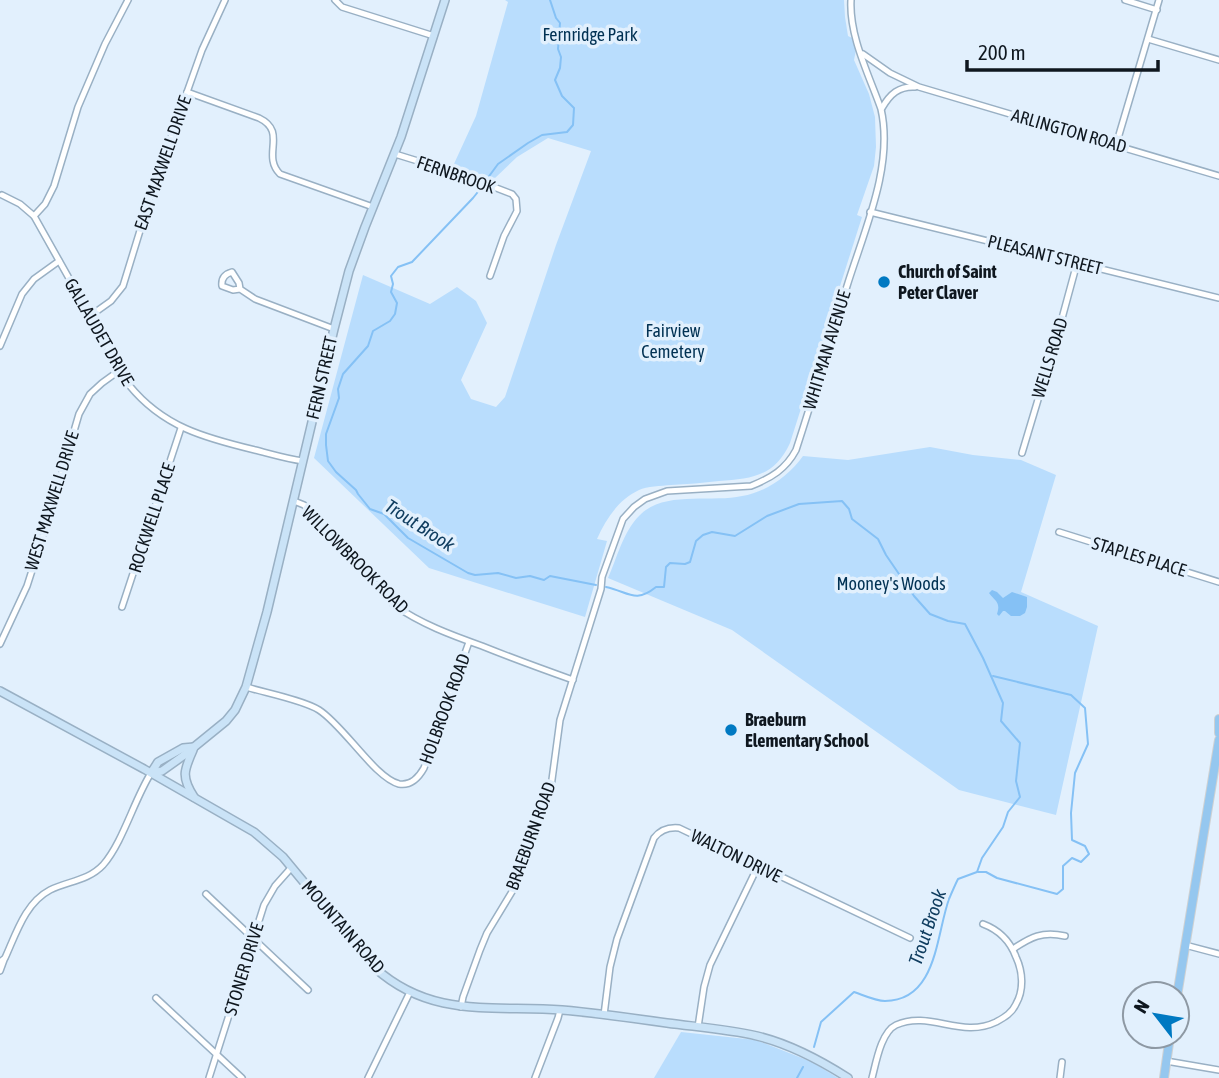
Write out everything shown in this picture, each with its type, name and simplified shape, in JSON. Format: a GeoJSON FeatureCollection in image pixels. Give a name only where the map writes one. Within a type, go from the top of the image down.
{"type":"FeatureCollection","features":[{"type":"Feature","properties":{"kind":"main road","name":"FERN STREET"},"geometry":{"type":"LineString","coordinates":[[151,773],[158,762],[183,748],[194,747],[226,721],[235,710],[246,687],[260,641],[349,271],[395,154],[446,0]]}},
{"type":"Feature","properties":{"kind":"main road","name":"MOUNTAIN ROAD"},"geometry":{"type":"LineString","coordinates":[[0,691],[254,832],[274,848],[375,968],[410,992],[461,1007],[559,1010],[742,1033],[778,1043],[819,1061],[848,1078]]}},
{"type":"Feature","properties":{"kind":"main road"},"geometry":{"type":"LineString","coordinates":[[1219,719],[1219,733]]}},
{"type":"Feature","properties":{"kind":"main road"},"geometry":{"type":"LineString","coordinates":[[1180,980],[1219,740]]}},
{"type":"Feature","properties":{"kind":"main road"},"geometry":{"type":"LineString","coordinates":[[194,747],[185,773],[195,797]]}},
{"type":"Feature","properties":{"kind":"main road"},"geometry":{"type":"LineString","coordinates":[[1164,1078],[1168,1050]]}},
{"type":"Feature","properties":{"kind":"street"},"geometry":{"type":"LineString","coordinates":[[34,216],[45,204],[54,186],[78,107],[105,44],[128,0]]}},
{"type":"Feature","properties":{"kind":"street","name":"EAST MAXWELL DRIVE"},"geometry":{"type":"LineString","coordinates":[[90,316],[111,301],[122,286],[204,43],[225,0]]}},
{"type":"Feature","properties":{"kind":"street"},"geometry":{"type":"LineString","coordinates":[[335,0],[342,7],[434,36]]}},
{"type":"Feature","properties":{"kind":"street","name":"WHITMAN AVENUE"},"geometry":{"type":"LineString","coordinates":[[602,577],[623,519],[645,499],[667,491],[751,485],[773,475],[788,462],[797,445],[878,186],[885,147],[881,109],[851,20],[850,0]]}},
{"type":"Feature","properties":{"kind":"street"},"geometry":{"type":"LineString","coordinates":[[1125,0],[1157,10]]}},
{"type":"Feature","properties":{"kind":"street"},"geometry":{"type":"LineString","coordinates":[[1116,145],[1159,0]]}},
{"type":"Feature","properties":{"kind":"street"},"geometry":{"type":"LineString","coordinates":[[1148,39],[1219,61]]}},
{"type":"Feature","properties":{"kind":"street","name":"ARLINGTON ROAD"},"geometry":{"type":"LineString","coordinates":[[861,52],[890,73],[919,87],[1219,176]]}},
{"type":"Feature","properties":{"kind":"street"},"geometry":{"type":"LineString","coordinates":[[881,109],[896,91],[905,87],[919,87]]}},
{"type":"Feature","properties":{"kind":"street"},"geometry":{"type":"LineString","coordinates":[[187,92],[260,117],[268,123],[274,136],[272,163],[282,176],[373,208]]}},
{"type":"Feature","properties":{"kind":"street","name":"FERNBROOK"},"geometry":{"type":"LineString","coordinates":[[395,154],[460,174],[512,194],[516,199],[517,211],[504,236],[490,276]]}},
{"type":"Feature","properties":{"kind":"street","name":"GALLAUDET DRIVE"},"geometry":{"type":"LineString","coordinates":[[2,195],[20,204],[34,216],[120,370],[138,396],[158,414],[181,428],[217,441],[303,461]]}},
{"type":"Feature","properties":{"kind":"street","name":"PLEASANT STREET"},"geometry":{"type":"LineString","coordinates":[[870,212],[1219,298]]}},
{"type":"Feature","properties":{"kind":"street"},"geometry":{"type":"LineString","coordinates":[[0,346],[22,294],[34,279],[58,261]]}},
{"type":"Feature","properties":{"kind":"street","name":"WELLS ROAD"},"geometry":{"type":"LineString","coordinates":[[1021,453],[1077,263]]}},
{"type":"Feature","properties":{"kind":"street"},"geometry":{"type":"LineString","coordinates":[[240,289],[255,299],[334,328]]}},
{"type":"Feature","properties":{"kind":"street","name":"WEST MAXWELL DRIVE"},"geometry":{"type":"LineString","coordinates":[[0,644],[27,586],[82,407],[96,388],[120,370]]}},
{"type":"Feature","properties":{"kind":"street","name":"ROCKWELL PLACE"},"geometry":{"type":"LineString","coordinates":[[122,607],[181,428]]}},
{"type":"Feature","properties":{"kind":"street","name":"WILLOWBROOK ROAD"},"geometry":{"type":"LineString","coordinates":[[294,501],[304,505],[394,605],[419,621],[573,680]]}},
{"type":"Feature","properties":{"kind":"street","name":"STAPLES PLACE"},"geometry":{"type":"LineString","coordinates":[[1059,532],[1219,582]]}},
{"type":"Feature","properties":{"kind":"street","name":"BRAEBURN ROAD"},"geometry":{"type":"LineString","coordinates":[[461,1007],[480,950],[513,890],[551,787],[560,720],[601,589],[602,577]]}},
{"type":"Feature","properties":{"kind":"street","name":"HOLBROOK ROAD"},"geometry":{"type":"LineString","coordinates":[[246,687],[322,711],[383,775],[401,785],[408,784],[415,780],[424,768],[470,642]]}},
{"type":"Feature","properties":{"kind":"street"},"geometry":{"type":"LineString","coordinates":[[0,971],[2,960],[27,912],[41,896],[57,887],[86,878],[111,855],[151,773]]}},
{"type":"Feature","properties":{"kind":"street","name":"WALTON DRIVE"},"geometry":{"type":"LineString","coordinates":[[604,1015],[610,967],[617,939],[650,848],[657,833],[668,828],[679,828],[911,938]]}},
{"type":"Feature","properties":{"kind":"street"},"geometry":{"type":"LineString","coordinates":[[698,1027],[710,965],[758,866]]}},
{"type":"Feature","properties":{"kind":"street","name":"STONER DRIVE"},"geometry":{"type":"LineString","coordinates":[[209,1078],[268,895],[291,868]]}},
{"type":"Feature","properties":{"kind":"street"},"geometry":{"type":"LineString","coordinates":[[206,894],[308,990]]}},
{"type":"Feature","properties":{"kind":"street"},"geometry":{"type":"LineString","coordinates":[[872,1078],[885,1036],[893,1026],[924,1021],[967,1029],[978,1028],[1007,1016],[1015,1008],[1021,987],[1020,965],[1013,949],[1000,932],[983,923]]}},
{"type":"Feature","properties":{"kind":"street"},"geometry":{"type":"LineString","coordinates":[[1013,949],[1039,934],[1065,936]]}},
{"type":"Feature","properties":{"kind":"street"},"geometry":{"type":"LineString","coordinates":[[1185,945],[1219,954]]}},
{"type":"Feature","properties":{"kind":"street"},"geometry":{"type":"LineString","coordinates":[[368,1078],[410,992]]}},
{"type":"Feature","properties":{"kind":"street"},"geometry":{"type":"LineString","coordinates":[[156,998],[242,1078]]}},
{"type":"Feature","properties":{"kind":"street"},"geometry":{"type":"LineString","coordinates":[[535,1078],[559,1010]]}},
{"type":"Feature","properties":{"kind":"street"},"geometry":{"type":"LineString","coordinates":[[1166,1061],[1219,1070]]}},
{"type":"Feature","properties":{"kind":"street"},"geometry":{"type":"LineString","coordinates":[[1060,1078],[1062,1062]]}},
{"type":"Feature","properties":{"kind":"green space","name":"Fairview Cemetery"},"geometry":{"type":"Polygon","coordinates":[[[505,0],[844,0],[848,36],[852,38],[856,50],[854,60],[869,94],[875,117],[874,166],[857,215],[862,217],[790,443],[784,454],[770,469],[752,477],[650,487],[625,499],[609,517],[597,539],[607,541],[585,617],[429,568],[314,458],[363,275],[430,304],[457,287],[476,301],[487,323],[461,380],[471,399],[496,407],[505,397],[591,151],[548,138],[517,157],[494,179],[453,166],[476,116],[508,2],[505,0]]]}},
{"type":"Feature","properties":{"kind":"green space","name":"Mooney's Woods"},"geometry":{"type":"Polygon","coordinates":[[[930,447],[1021,460],[1056,475],[1021,592],[1098,626],[1056,815],[959,790],[732,630],[608,578],[633,522],[649,508],[661,503],[751,494],[776,482],[803,456],[848,460],[930,447]]]}},
{"type":"Feature","properties":{"kind":"green space"},"geometry":{"type":"Polygon","coordinates":[[[681,1032],[756,1040],[812,1062],[838,1078],[654,1078],[681,1032]]]}},
{"type":"Feature","properties":{"kind":"shaded area"},"geometry":{"type":"Polygon","coordinates":[[[992,590],[1003,598],[1012,592],[1027,597],[1025,613],[1011,616],[1003,611],[999,616],[998,604],[989,593],[992,590]]]}},
{"type":"Feature","properties":{"kind":"waterway","name":"Trout Brook"},"geometry":{"type":"LineString","coordinates":[[487,179],[498,164],[528,143],[542,135],[567,132],[573,125],[574,108],[562,96],[555,80],[561,57],[558,49],[560,23],[550,0]]}},
{"type":"Feature","properties":{"kind":"waterway","name":"Trout Brook"},"geometry":{"type":"LineString","coordinates":[[481,188],[412,262],[398,267],[391,276],[391,292],[397,303],[395,314],[390,321],[373,331],[368,346],[343,374],[338,389],[339,398],[326,434],[328,461],[370,509],[384,514],[408,538],[468,573],[498,573],[516,578],[530,576],[544,580],[550,576],[596,585]]}},
{"type":"Feature","properties":{"kind":"waterway","name":"Trout Brook"},"geometry":{"type":"LineString","coordinates":[[606,587],[632,595],[643,595],[656,587],[664,587],[666,567],[670,563],[690,562],[696,541],[703,535],[712,532],[735,536],[767,516],[799,504],[842,501],[849,509],[852,519],[878,539],[914,596],[930,614],[965,624],[983,658],[1003,703],[1001,721],[1020,743],[1016,781],[1020,797],[1008,812],[1003,827],[982,858],[977,872],[958,879],[949,899],[932,964],[925,978],[915,990],[902,998],[885,1001],[854,992],[821,1022],[814,1047]]}},
{"type":"Feature","properties":{"kind":"waterway","name":"Trout Brook"},"geometry":{"type":"LineString","coordinates":[[978,872],[986,872],[997,878],[1057,894],[1063,889],[1063,866],[1072,858],[1081,862],[1089,854],[1085,846],[1072,840],[1071,813],[1075,773],[1088,744],[1085,708],[1071,695],[993,676]]}},
{"type":"Feature","properties":{"kind":"waterway","name":"Trout Brook"},"geometry":{"type":"LineString","coordinates":[[797,1078],[803,1067]]}},
{"type":"Feature","properties":{"kind":"place","name":"Church of Saint Peter Claver"},"geometry":{"type":"Point","coordinates":[884,282]}},
{"type":"Feature","properties":{"kind":"place","name":"Braeburn Elementary School"},"geometry":{"type":"Point","coordinates":[731,730]}},
{"type":"Feature","properties":{"kind":"park label","name":"Fernridge Park"},"geometry":{"type":"Point","coordinates":[590,35]}}]}
